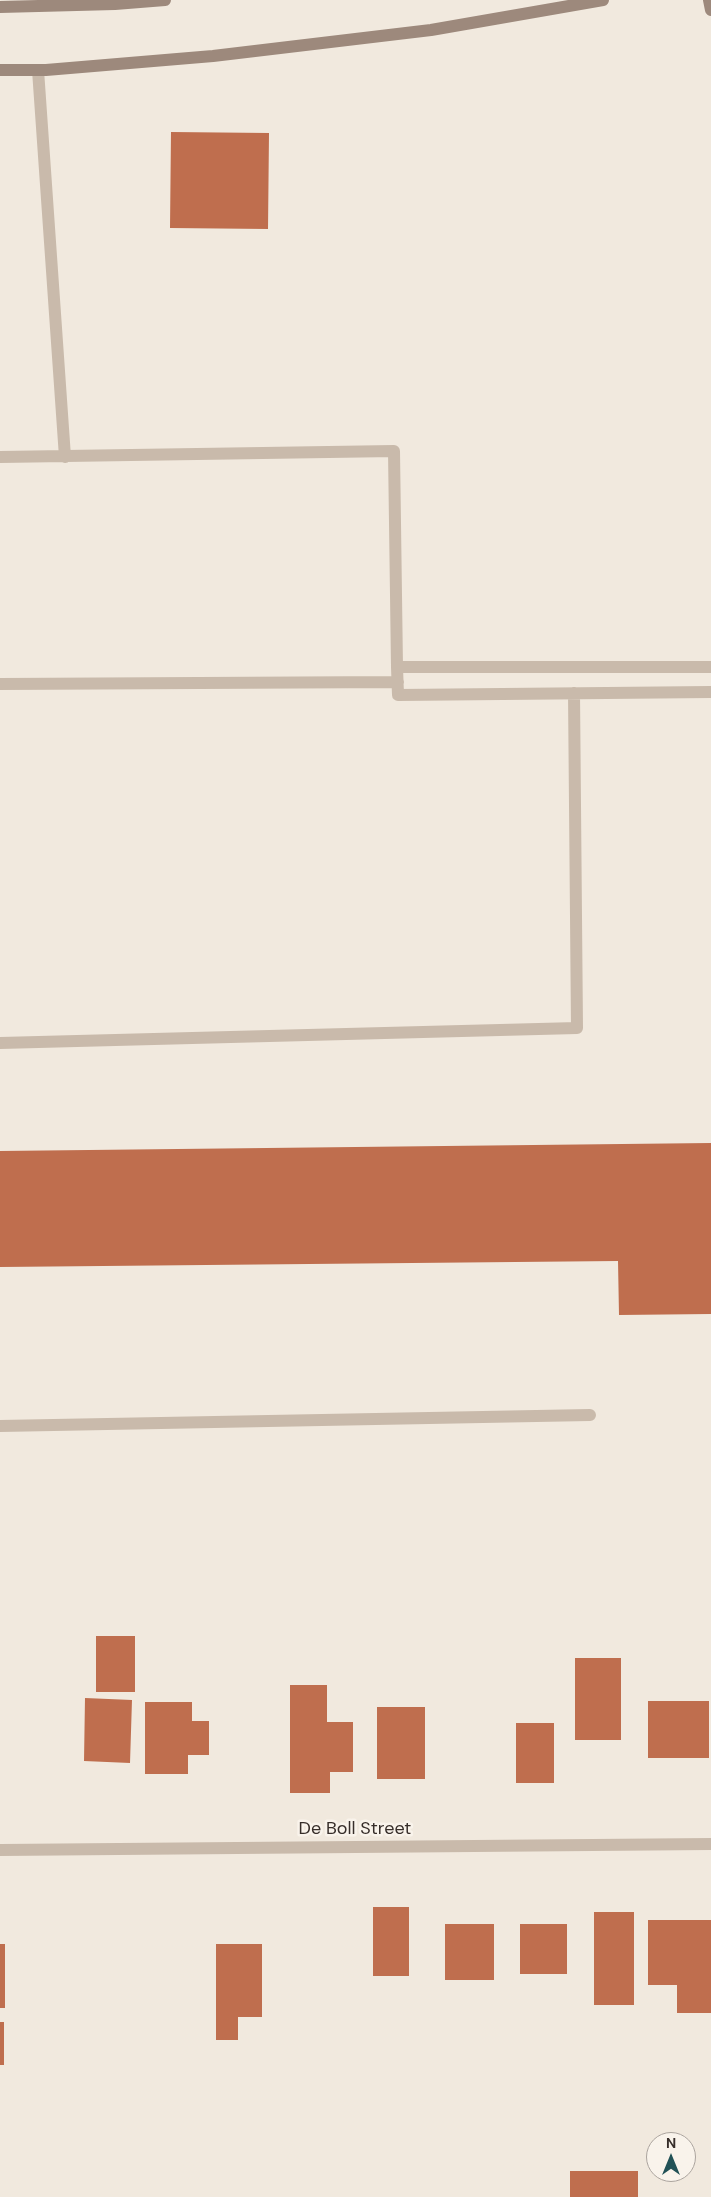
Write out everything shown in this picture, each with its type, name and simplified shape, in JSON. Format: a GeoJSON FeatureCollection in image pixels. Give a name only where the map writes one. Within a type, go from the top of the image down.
{"type":"FeatureCollection","features":[{"type":"Feature","properties":{"kind":"main road"},"geometry":{"type":"LineString","coordinates":[[0,7],[115,4],[165,0]]}},
{"type":"Feature","properties":{"kind":"main road"},"geometry":{"type":"LineString","coordinates":[[0,70],[38,70],[213,56],[432,30],[603,0]]}},
{"type":"Feature","properties":{"kind":"main road"},"geometry":{"type":"LineString","coordinates":[[709,0],[711,10]]}},
{"type":"Feature","properties":{"kind":"street"},"geometry":{"type":"LineString","coordinates":[[38,70],[65,456]]}},
{"type":"Feature","properties":{"kind":"street"},"geometry":{"type":"LineString","coordinates":[[0,458],[394,451],[398,695],[711,692]]}},
{"type":"Feature","properties":{"kind":"street"},"geometry":{"type":"LineString","coordinates":[[397,667],[711,667]]}},
{"type":"Feature","properties":{"kind":"street"},"geometry":{"type":"LineString","coordinates":[[0,684],[398,682]]}},
{"type":"Feature","properties":{"kind":"street"},"geometry":{"type":"LineString","coordinates":[[0,1043],[577,1028],[574,693]]}},
{"type":"Feature","properties":{"kind":"street"},"geometry":{"type":"LineString","coordinates":[[0,1426],[590,1415]]}},
{"type":"Feature","properties":{"kind":"street","name":"De Boll Street"},"geometry":{"type":"LineString","coordinates":[[0,1850],[711,1844]]}},
{"type":"Feature","properties":{"kind":"building"},"geometry":{"type":"Polygon","coordinates":[[[171,132],[269,133],[268,229],[170,228],[171,132]]]}},
{"type":"Feature","properties":{"kind":"building"},"geometry":{"type":"Polygon","coordinates":[[[711,1143],[711,1314],[619,1315],[618,1261],[0,1267],[0,1151],[711,1143]]]}},
{"type":"Feature","properties":{"kind":"building"},"geometry":{"type":"Polygon","coordinates":[[[96,1636],[135,1636],[135,1692],[96,1692],[96,1636]]]}},
{"type":"Feature","properties":{"kind":"building"},"geometry":{"type":"Polygon","coordinates":[[[575,1658],[621,1658],[621,1740],[575,1740],[575,1658]]]}},
{"type":"Feature","properties":{"kind":"building"},"geometry":{"type":"Polygon","coordinates":[[[290,1685],[327,1685],[327,1722],[353,1722],[353,1772],[330,1772],[330,1793],[290,1793],[290,1685]]]}},
{"type":"Feature","properties":{"kind":"building"},"geometry":{"type":"Polygon","coordinates":[[[85,1698],[132,1700],[130,1763],[84,1761],[85,1698]]]}},
{"type":"Feature","properties":{"kind":"building"},"geometry":{"type":"Polygon","coordinates":[[[648,1701],[709,1701],[709,1758],[648,1758],[648,1701]]]}},
{"type":"Feature","properties":{"kind":"building"},"geometry":{"type":"Polygon","coordinates":[[[145,1702],[192,1702],[192,1721],[209,1721],[209,1755],[188,1755],[188,1774],[145,1774],[145,1702]]]}},
{"type":"Feature","properties":{"kind":"building"},"geometry":{"type":"Polygon","coordinates":[[[377,1707],[425,1707],[425,1779],[377,1779],[377,1707]]]}},
{"type":"Feature","properties":{"kind":"building"},"geometry":{"type":"Polygon","coordinates":[[[516,1723],[554,1723],[554,1783],[516,1783],[516,1723]]]}},
{"type":"Feature","properties":{"kind":"building"},"geometry":{"type":"Polygon","coordinates":[[[373,1907],[409,1907],[409,1976],[373,1976],[373,1907]]]}},
{"type":"Feature","properties":{"kind":"building"},"geometry":{"type":"Polygon","coordinates":[[[594,1912],[634,1912],[634,2005],[594,2005],[594,1912]]]}},
{"type":"Feature","properties":{"kind":"building"},"geometry":{"type":"Polygon","coordinates":[[[648,1920],[711,1920],[711,2013],[677,2013],[677,1985],[648,1985],[648,1920]]]}},
{"type":"Feature","properties":{"kind":"building"},"geometry":{"type":"Polygon","coordinates":[[[445,1924],[494,1924],[494,1980],[445,1980],[445,1924]]]}},
{"type":"Feature","properties":{"kind":"building"},"geometry":{"type":"Polygon","coordinates":[[[520,1924],[567,1924],[567,1974],[520,1974],[520,1924]]]}},
{"type":"Feature","properties":{"kind":"building"},"geometry":{"type":"Polygon","coordinates":[[[0,1944],[5,1944],[5,2008],[0,2008],[0,1944]]]}},
{"type":"Feature","properties":{"kind":"building"},"geometry":{"type":"Polygon","coordinates":[[[216,1944],[262,1944],[262,2017],[238,2017],[238,2040],[216,2040],[216,1944]]]}},
{"type":"Feature","properties":{"kind":"building"},"geometry":{"type":"Polygon","coordinates":[[[0,2022],[4,2022],[4,2065],[0,2065],[0,2022]]]}},
{"type":"Feature","properties":{"kind":"building"},"geometry":{"type":"Polygon","coordinates":[[[570,2171],[638,2171],[638,2197],[570,2197],[570,2171]]]}}]}
